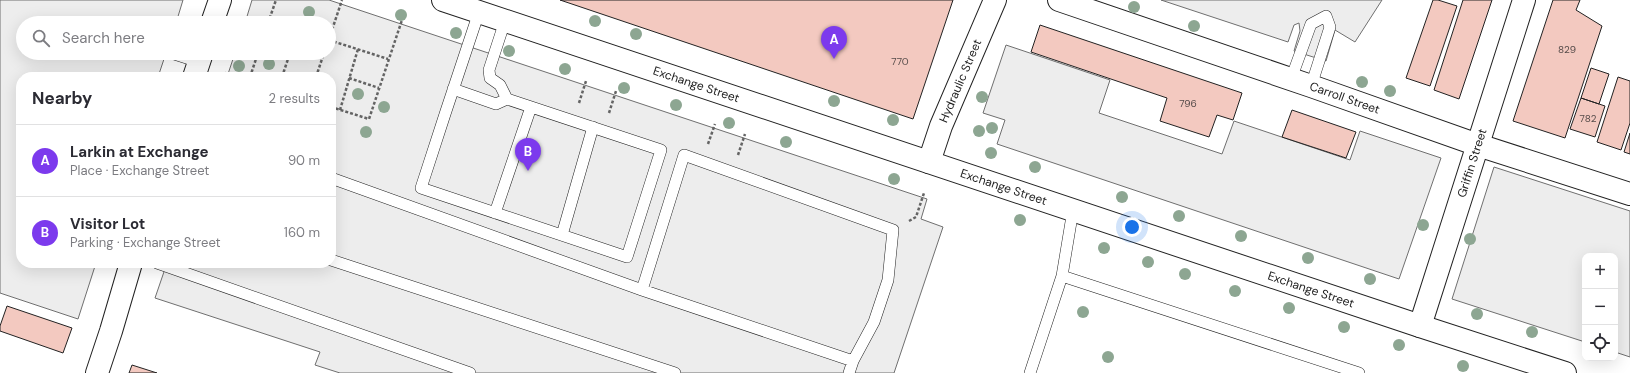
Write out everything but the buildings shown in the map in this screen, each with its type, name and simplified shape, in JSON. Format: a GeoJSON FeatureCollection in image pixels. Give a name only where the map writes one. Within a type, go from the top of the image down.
{"type":"FeatureCollection","features":[{"type":"Feature","properties":{"kind":"street"},"geometry":{"type":"LineString","coordinates":[[214,16],[220,0]]}},
{"type":"Feature","properties":{"kind":"street","name":"Exchange Street"},"geometry":{"type":"LineString","coordinates":[[443,0],[1420,326],[1566,373]]}},
{"type":"Feature","properties":{"kind":"street","name":"Hydraulic Street"},"geometry":{"type":"LineString","coordinates":[[929,162],[942,126],[995,0]]}},
{"type":"Feature","properties":{"kind":"street","name":"Carroll Street"},"geometry":{"type":"LineString","coordinates":[[1059,0],[1478,145],[1630,194]]}},
{"type":"Feature","properties":{"kind":"street","name":"Griffin Street"},"geometry":{"type":"LineString","coordinates":[[1420,326],[1524,0]]}},
{"type":"Feature","properties":{"kind":"street"},"geometry":{"type":"LineString","coordinates":[[97,373],[112,331],[127,268]]}},
{"type":"Feature","properties":{"kind":"lane"},"geometry":{"type":"LineString","coordinates":[[453,89],[496,104],[507,99],[661,150],[627,257],[421,188],[453,89],[479,12]]}},
{"type":"Feature","properties":{"kind":"lane"},"geometry":{"type":"LineString","coordinates":[[1326,16],[1330,27],[1301,83],[1311,24],[1326,16]]}},
{"type":"Feature","properties":{"kind":"lane"},"geometry":{"type":"LineString","coordinates":[[505,21],[489,70],[490,78],[500,85],[507,99]]}},
{"type":"Feature","properties":{"kind":"lane"},"geometry":{"type":"LineString","coordinates":[[188,60],[198,64]]}},
{"type":"Feature","properties":{"kind":"lane"},"geometry":{"type":"LineString","coordinates":[[495,213],[531,107]]}},
{"type":"Feature","properties":{"kind":"lane"},"geometry":{"type":"LineString","coordinates":[[562,235],[593,127]]}},
{"type":"Feature","properties":{"kind":"lane"},"geometry":{"type":"LineString","coordinates":[[642,290],[684,155],[893,230],[888,280],[874,322],[852,361],[849,373]]}},
{"type":"Feature","properties":{"kind":"lane"},"geometry":{"type":"LineString","coordinates":[[336,180],[642,290],[852,361]]}},
{"type":"Feature","properties":{"kind":"lane"},"geometry":{"type":"LineString","coordinates":[[1030,373],[1062,276],[1074,210]]}},
{"type":"Feature","properties":{"kind":"lane"},"geometry":{"type":"LineString","coordinates":[[336,262],[675,373]]}},
{"type":"Feature","properties":{"kind":"lane"},"geometry":{"type":"LineString","coordinates":[[171,268],[470,373]]}},
{"type":"Feature","properties":{"kind":"lane"},"geometry":{"type":"LineString","coordinates":[[1062,276],[1359,373]]}},
{"type":"Feature","properties":{"kind":"path"},"geometry":{"type":"LineString","coordinates":[[271,16],[276,0]]}},
{"type":"Feature","properties":{"kind":"path"},"geometry":{"type":"LineString","coordinates":[[336,18],[342,0]]}},
{"type":"Feature","properties":{"kind":"path"},"geometry":{"type":"LineString","coordinates":[[336,109],[369,119],[402,20]]}},
{"type":"Feature","properties":{"kind":"path"},"geometry":{"type":"LineString","coordinates":[[336,41],[388,59]]}},
{"type":"Feature","properties":{"kind":"path"},"geometry":{"type":"LineString","coordinates":[[340,110],[358,49]]}},
{"type":"Feature","properties":{"kind":"path"},"geometry":{"type":"LineString","coordinates":[[252,72],[256,60]]}},
{"type":"Feature","properties":{"kind":"path"},"geometry":{"type":"LineString","coordinates":[[284,72],[287,60]]}},
{"type":"Feature","properties":{"kind":"path"},"geometry":{"type":"LineString","coordinates":[[318,72],[322,60]]}},
{"type":"Feature","properties":{"kind":"path"},"geometry":{"type":"LineString","coordinates":[[349,78],[379,88]]}},
{"type":"Feature","properties":{"kind":"path"},"geometry":{"type":"LineString","coordinates":[[578,106],[586,81]]}},
{"type":"Feature","properties":{"kind":"path"},"geometry":{"type":"LineString","coordinates":[[608,116],[616,91]]}},
{"type":"Feature","properties":{"kind":"path"},"geometry":{"type":"LineString","coordinates":[[706,150],[715,124]]}},
{"type":"Feature","properties":{"kind":"path"},"geometry":{"type":"LineString","coordinates":[[737,160],[745,134]]}},
{"type":"Feature","properties":{"kind":"path"},"geometry":{"type":"LineString","coordinates":[[916,217],[924,193]]}},
{"type":"Feature","properties":{"kind":"shaded area"},"geometry":{"type":"Polygon","coordinates":[[[0,0],[183,0],[178,16],[16,16],[16,60],[164,60],[160,72],[16,72],[16,268],[94,268],[78,319],[0,293],[0,0]]]}},
{"type":"Feature","properties":{"kind":"shaded area"},"geometry":{"type":"Polygon","coordinates":[[[252,0],[329,0],[927,199],[921,219],[943,227],[894,373],[340,373],[315,365],[320,352],[155,298],[165,268],[336,268],[336,72],[229,72],[233,60],[336,60],[336,16],[247,16],[252,0]]]}},
{"type":"Feature","properties":{"kind":"shaded area"},"geometry":{"type":"Polygon","coordinates":[[[1161,0],[1382,0],[1355,42],[1335,30],[1326,61],[1294,51],[1300,31],[1299,23],[1294,25],[1288,42],[1161,0]]]}},
{"type":"Feature","properties":{"kind":"shaded area"},"geometry":{"type":"Polygon","coordinates":[[[1006,45],[1110,80],[1099,113],[1222,154],[1234,121],[1350,160],[1360,131],[1441,158],[1399,279],[997,144],[1005,120],[983,113],[1006,45]]]}},
{"type":"Feature","properties":{"kind":"shaded area"},"geometry":{"type":"Polygon","coordinates":[[[1494,167],[1630,211],[1630,357],[1618,353],[1618,253],[1582,253],[1582,341],[1452,299],[1494,167]]]}},
{"type":"Feature","properties":{"kind":"place","name":"Larkin at Exchange"},"geometry":{"type":"Point","coordinates":[834,59]}},
{"type":"Feature","properties":{"kind":"place","name":"Visitor Lot"},"geometry":{"type":"Point","coordinates":[528,171]}}]}
